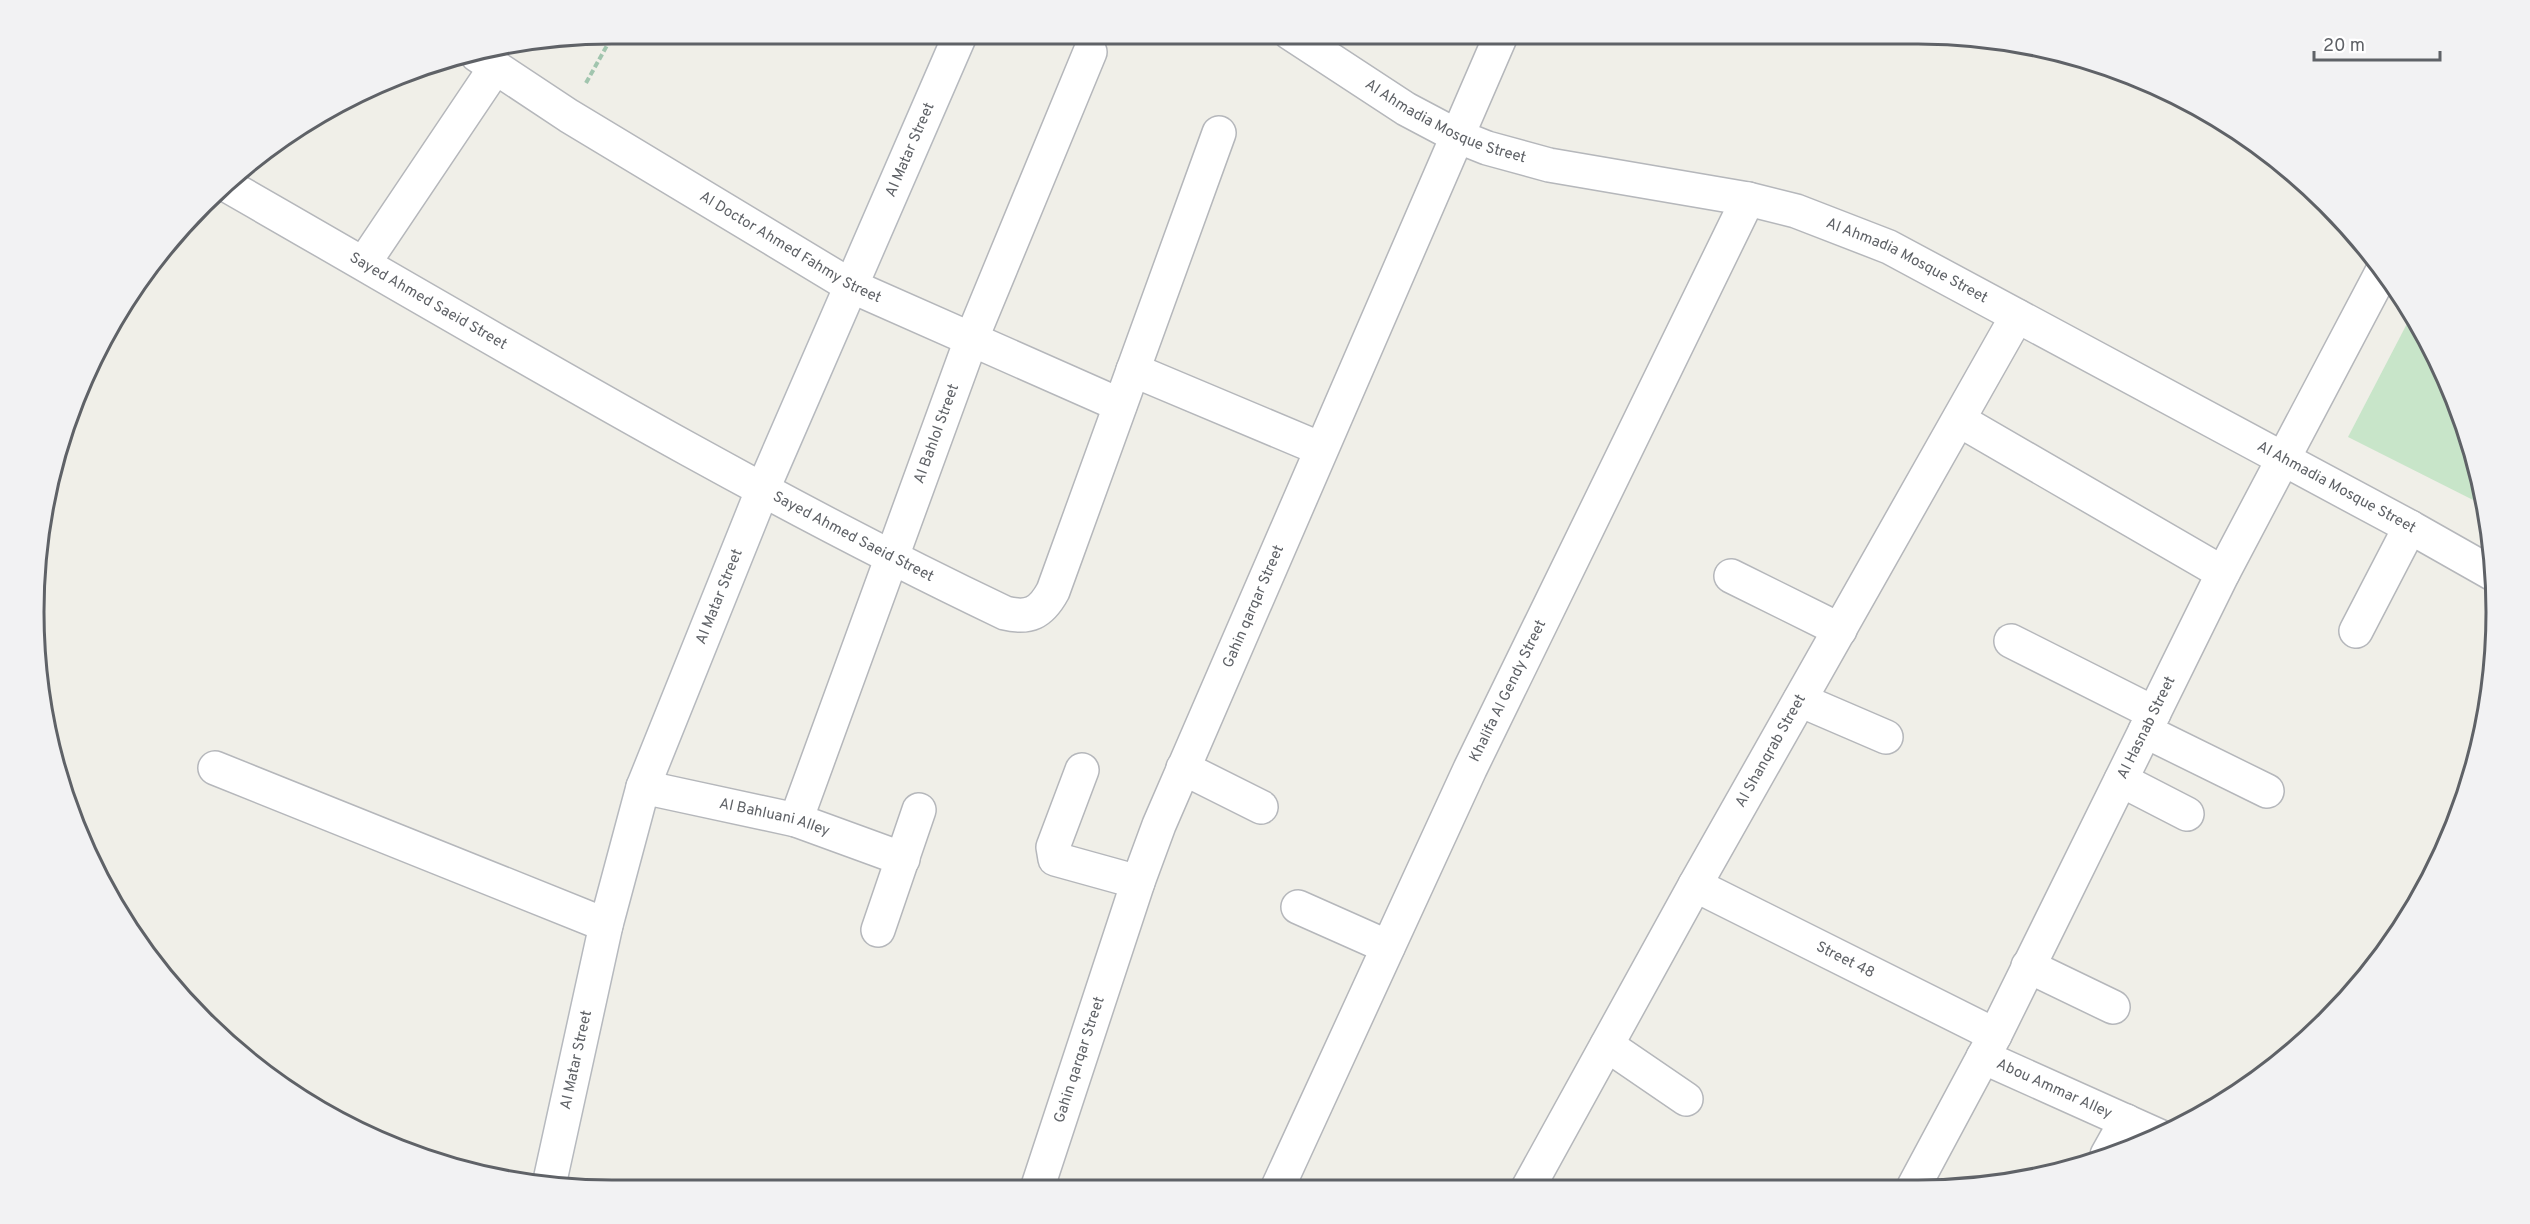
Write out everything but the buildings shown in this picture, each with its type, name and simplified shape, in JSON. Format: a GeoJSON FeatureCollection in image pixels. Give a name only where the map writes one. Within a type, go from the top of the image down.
{"type":"FeatureCollection","features":[{"type":"Feature","properties":{"kind":"street","name":"Al Matar Street"},"geometry":{"type":"LineString","coordinates":[[551,1177],[606,925],[643,787],[762,491],[956,44]]}},
{"type":"Feature","properties":{"kind":"street","name":"Al Ahmadia Mosque Street"},"geometry":{"type":"LineString","coordinates":[[1307,44],[1406,109],[1457,136],[1487,148],[1548,165],[1748,199],[1796,211],[1889,247],[2485,569]]}},
{"type":"Feature","properties":{"kind":"street","name":"Gahin qarqar Street"},"geometry":{"type":"LineString","coordinates":[[1039,1180],[1138,882],[1183,768],[1497,44]]}},
{"type":"Feature","properties":{"kind":"street","name":"Al Bahlol Street"},"geometry":{"type":"LineString","coordinates":[[796,820],[971,340],[1090,52]]}},
{"type":"Feature","properties":{"kind":"street","name":"Al Doctor Ahmed Fahmy Street"},"geometry":{"type":"LineString","coordinates":[[486,61],[569,116],[851,286],[1120,405]]}},
{"type":"Feature","properties":{"kind":"street"},"geometry":{"type":"LineString","coordinates":[[364,263],[486,61]]}},
{"type":"Feature","properties":{"kind":"street","name":"Sayed Ahmed Saeid Street"},"geometry":{"type":"LineString","coordinates":[[233,189],[762,491],[891,559],[1005,613],[1019,617],[1034,613],[1046,604],[1053,591],[1219,134]]}},
{"type":"Feature","properties":{"kind":"street","name":"Khalifa Al Gendy Street"},"geometry":{"type":"LineString","coordinates":[[1281,1180],[1470,769],[1748,199]]}},
{"type":"Feature","properties":{"kind":"street","name":"Al Hasnab Street"},"geometry":{"type":"LineString","coordinates":[[1917,1180],[1989,1046],[2223,573],[2378,279]]}},
{"type":"Feature","properties":{"kind":"street","name":"Al Shanqrab Street"},"geometry":{"type":"LineString","coordinates":[[1532,1180],[1695,885],[2017,316]]}},
{"type":"Feature","properties":{"kind":"street"},"geometry":{"type":"LineString","coordinates":[[1133,370],[1322,449]]}},
{"type":"Feature","properties":{"kind":"street"},"geometry":{"type":"LineString","coordinates":[[1959,420],[2223,573]]}},
{"type":"Feature","properties":{"kind":"street"},"geometry":{"type":"LineString","coordinates":[[2356,631],[2410,527]]}},
{"type":"Feature","properties":{"kind":"street"},"geometry":{"type":"LineString","coordinates":[[1731,576],[1840,630]]}},
{"type":"Feature","properties":{"kind":"street"},"geometry":{"type":"LineString","coordinates":[[2011,641],[2267,791]]}},
{"type":"Feature","properties":{"kind":"street"},"geometry":{"type":"LineString","coordinates":[[1800,700],[1886,737]]}},
{"type":"Feature","properties":{"kind":"street"},"geometry":{"type":"LineString","coordinates":[[215,768],[606,925]]}},
{"type":"Feature","properties":{"kind":"street"},"geometry":{"type":"LineString","coordinates":[[1183,768],[1261,807]]}},
{"type":"Feature","properties":{"kind":"street"},"geometry":{"type":"LineString","coordinates":[[1082,770],[1053,847],[1055,859],[1138,882]]}},
{"type":"Feature","properties":{"kind":"street"},"geometry":{"type":"LineString","coordinates":[[2121,780],[2187,814]]}},
{"type":"Feature","properties":{"kind":"street","name":"Al Bahluani Alley"},"geometry":{"type":"LineString","coordinates":[[643,787],[796,820],[903,860]]}},
{"type":"Feature","properties":{"kind":"street"},"geometry":{"type":"LineString","coordinates":[[878,930],[919,810]]}},
{"type":"Feature","properties":{"kind":"street","name":"Street 48"},"geometry":{"type":"LineString","coordinates":[[1695,885],[1989,1046]]}},
{"type":"Feature","properties":{"kind":"street"},"geometry":{"type":"LineString","coordinates":[[1298,907],[1388,947]]}},
{"type":"Feature","properties":{"kind":"street"},"geometry":{"type":"LineString","coordinates":[[2028,966],[2113,1007]]}},
{"type":"Feature","properties":{"kind":"street"},"geometry":{"type":"LineString","coordinates":[[1607,1045],[1686,1099]]}},
{"type":"Feature","properties":{"kind":"street","name":"Abou Ammar Alley"},"geometry":{"type":"LineString","coordinates":[[1989,1046],[2149,1131]]}},
{"type":"Feature","properties":{"kind":"street"},"geometry":{"type":"LineString","coordinates":[[2113,1146],[2126,1121]]}},
{"type":"Feature","properties":{"kind":"path"},"geometry":{"type":"LineString","coordinates":[[569,116],[608,44]]}},
{"type":"Feature","properties":{"kind":"green space"},"geometry":{"type":"Polygon","coordinates":[[[2407,323],[2443,394],[2456,429],[2476,502],[2348,437],[2407,323]]]}}]}
